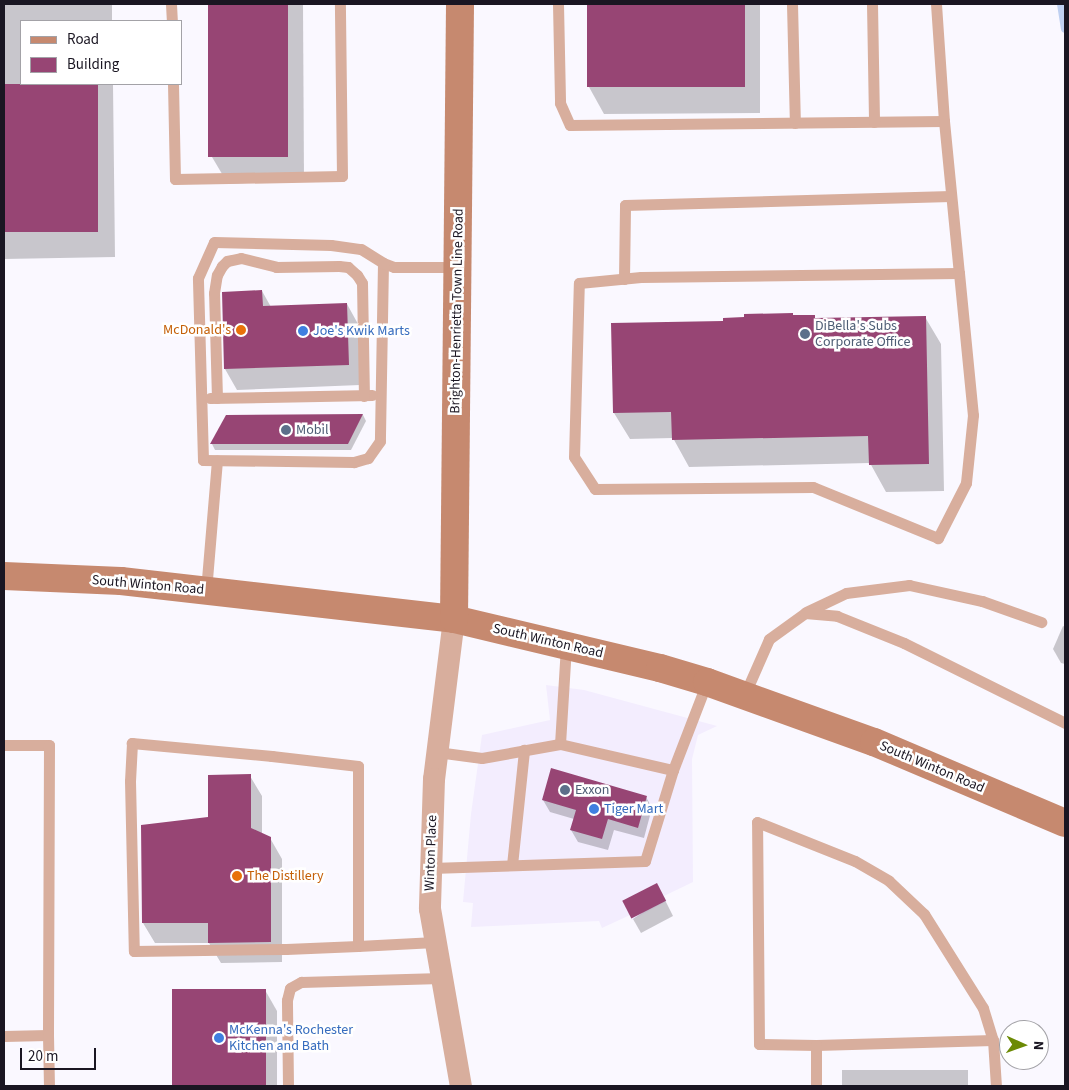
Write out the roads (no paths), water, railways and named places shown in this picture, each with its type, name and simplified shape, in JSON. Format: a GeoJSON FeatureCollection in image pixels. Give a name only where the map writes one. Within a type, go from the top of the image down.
{"type":"FeatureCollection","features":[{"type":"Feature","properties":{"kind":"main road","name":"Brighton-Henrietta Town Line Road"},"geometry":{"type":"LineString","coordinates":[[454,619],[460,4]]}},
{"type":"Feature","properties":{"kind":"main road","name":"South Winton Road"},"geometry":{"type":"LineString","coordinates":[[4,576],[121,581],[454,619],[707,682],[744,697],[874,742],[1065,823]]}},
{"type":"Feature","properties":{"kind":"street","name":"Winton Place"},"geometry":{"type":"LineString","coordinates":[[454,619],[434,779],[430,909],[461,1086]]}},
{"type":"Feature","properties":{"kind":"lane"},"geometry":{"type":"LineString","coordinates":[[171,4],[172,20]]}},
{"type":"Feature","properties":{"kind":"lane"},"geometry":{"type":"LineString","coordinates":[[173,85],[175,179],[342,176],[340,4]]}},
{"type":"Feature","properties":{"kind":"lane"},"geometry":{"type":"LineString","coordinates":[[558,4],[560,104],[570,125],[944,121]]}},
{"type":"Feature","properties":{"kind":"lane"},"geometry":{"type":"LineString","coordinates":[[792,4],[795,123]]}},
{"type":"Feature","properties":{"kind":"lane"},"geometry":{"type":"LineString","coordinates":[[872,4],[874,122]]}},
{"type":"Feature","properties":{"kind":"lane"},"geometry":{"type":"LineString","coordinates":[[936,4],[944,121],[951,196],[959,273],[973,415],[966,482],[938,538],[813,487],[595,490],[574,457],[579,283],[624,279],[959,273]]}},
{"type":"Feature","properties":{"kind":"lane"},"geometry":{"type":"LineString","coordinates":[[624,279],[625,205],[951,196]]}},
{"type":"Feature","properties":{"kind":"lane"},"geometry":{"type":"LineString","coordinates":[[384,263],[380,441],[368,458],[354,462],[203,460],[198,278],[214,242],[331,245],[361,249],[394,267],[458,267]]}},
{"type":"Feature","properties":{"kind":"lane"},"geometry":{"type":"LineString","coordinates":[[217,398],[214,293],[222,266],[227,261],[241,258],[276,268],[339,266],[348,268],[357,275],[362,283],[364,396]]}},
{"type":"Feature","properties":{"kind":"lane"},"geometry":{"type":"LineString","coordinates":[[201,398],[381,395]]}},
{"type":"Feature","properties":{"kind":"lane"},"geometry":{"type":"LineString","coordinates":[[206,591],[217,460]]}},
{"type":"Feature","properties":{"kind":"lane"},"geometry":{"type":"LineString","coordinates":[[744,697],[769,639],[805,613],[846,593],[909,585],[982,601],[1041,622]]}},
{"type":"Feature","properties":{"kind":"lane"},"geometry":{"type":"LineString","coordinates":[[805,613],[837,616],[904,643],[1065,723]]}},
{"type":"Feature","properties":{"kind":"lane"},"geometry":{"type":"LineString","coordinates":[[560,744],[566,646]]}},
{"type":"Feature","properties":{"kind":"lane"},"geometry":{"type":"LineString","coordinates":[[431,868],[645,861],[674,770],[707,682]]}},
{"type":"Feature","properties":{"kind":"lane"},"geometry":{"type":"LineString","coordinates":[[358,946],[358,766],[132,743],[130,782],[134,951],[286,949],[358,946],[435,942]]}},
{"type":"Feature","properties":{"kind":"lane"},"geometry":{"type":"LineString","coordinates":[[437,752],[482,758],[560,744],[674,770]]}},
{"type":"Feature","properties":{"kind":"lane"},"geometry":{"type":"LineString","coordinates":[[4,745],[49,745],[49,1086]]}},
{"type":"Feature","properties":{"kind":"lane"},"geometry":{"type":"LineString","coordinates":[[512,865],[524,750]]}},
{"type":"Feature","properties":{"kind":"lane"},"geometry":{"type":"LineString","coordinates":[[992,1040],[816,1045],[759,1044],[757,822],[855,861],[889,881],[924,914],[983,1008],[992,1040],[996,1086]]}},
{"type":"Feature","properties":{"kind":"lane"},"geometry":{"type":"LineString","coordinates":[[288,1086],[287,1000],[290,988],[301,982],[441,978]]}},
{"type":"Feature","properties":{"kind":"lane"},"geometry":{"type":"LineString","coordinates":[[4,1036],[48,1035]]}},
{"type":"Feature","properties":{"kind":"lane"},"geometry":{"type":"LineString","coordinates":[[816,1045],[816,1086]]}},
{"type":"Feature","properties":{"kind":"waterway"},"geometry":{"type":"LineString","coordinates":[[1061,4],[1065,29]]}},
{"type":"Feature","properties":{"kind":"place","name":"McDonald's"},"geometry":{"type":"Point","coordinates":[241,330]}},
{"type":"Feature","properties":{"kind":"place","name":"Joe's Kwik Marts"},"geometry":{"type":"Point","coordinates":[303,331]}},
{"type":"Feature","properties":{"kind":"place","name":"DiBella's Subs Corporate Office"},"geometry":{"type":"Point","coordinates":[805,334]}},
{"type":"Feature","properties":{"kind":"place","name":"Mobil"},"geometry":{"type":"Point","coordinates":[286,430]}},
{"type":"Feature","properties":{"kind":"place","name":"Exxon"},"geometry":{"type":"Point","coordinates":[565,790]}},
{"type":"Feature","properties":{"kind":"place","name":"Tiger Mart"},"geometry":{"type":"Point","coordinates":[594,809]}},
{"type":"Feature","properties":{"kind":"place","name":"The Distillery"},"geometry":{"type":"Point","coordinates":[237,876]}},
{"type":"Feature","properties":{"kind":"place","name":"McKenna's Rochester Kitchen and Bath"},"geometry":{"type":"Point","coordinates":[219,1038]}}]}
